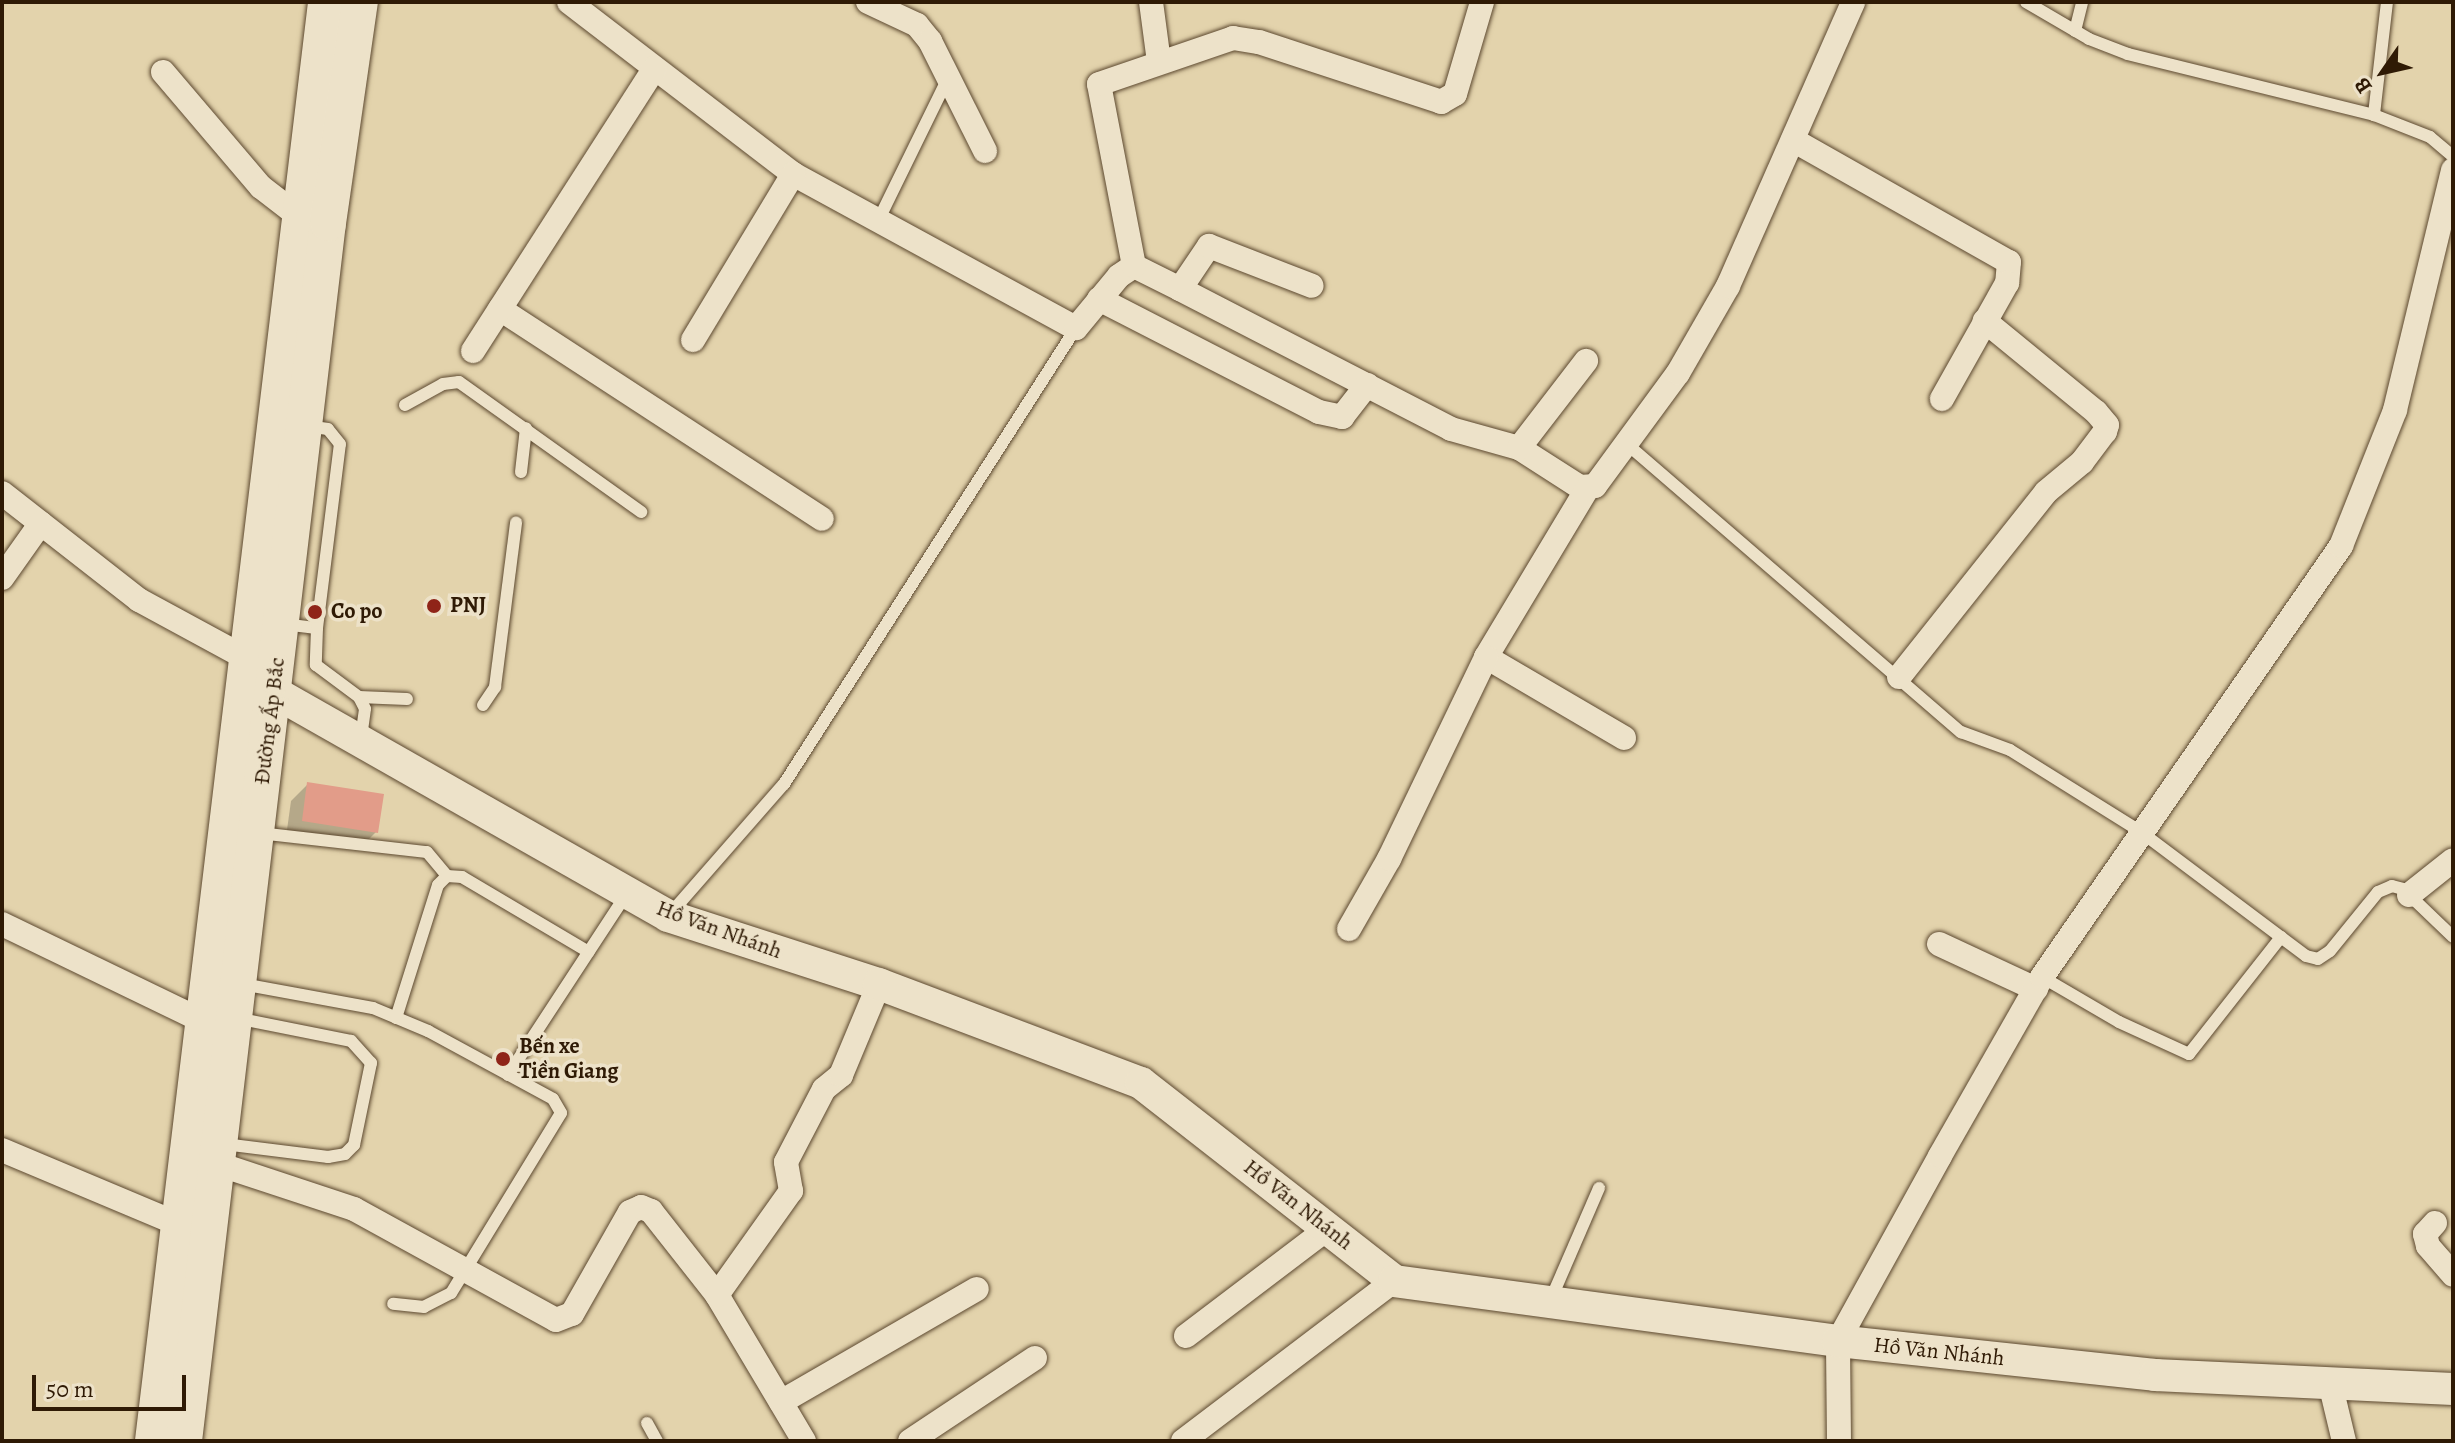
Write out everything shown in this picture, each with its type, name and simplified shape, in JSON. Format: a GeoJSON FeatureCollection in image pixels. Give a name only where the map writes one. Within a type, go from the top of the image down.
{"type":"FeatureCollection","features":[{"type":"Feature","properties":{"kind":"main road","name":"Đường Ấp Bắc"},"geometry":{"type":"LineString","coordinates":[[184,1441],[219,1154],[229,925],[300,217],[326,2]]}},
{"type":"Feature","properties":{"kind":"main road","name":"Đường Ấp Bắc"},"geometry":{"type":"LineString","coordinates":[[153,1441],[178,1224],[226,1007],[229,925],[257,833],[253,678],[281,624],[329,431],[360,2]]}},
{"type":"Feature","properties":{"kind":"street"},"geometry":{"type":"LineString","coordinates":[[569,2],[793,174],[1076,328],[1099,299],[1134,266]]}},
{"type":"Feature","properties":{"kind":"street"},"geometry":{"type":"LineString","coordinates":[[868,2],[917,25],[985,151]]}},
{"type":"Feature","properties":{"kind":"street"},"geometry":{"type":"LineString","coordinates":[[1151,2],[1159,62]]}},
{"type":"Feature","properties":{"kind":"street"},"geometry":{"type":"LineString","coordinates":[[1134,266],[1097,93],[1105,80],[1233,38],[1259,42],[1441,102],[1455,94],[1482,2]]}},
{"type":"Feature","properties":{"kind":"street"},"geometry":{"type":"LineString","coordinates":[[1349,929],[1389,859],[1486,657],[1587,489],[1628,445],[1728,286],[1853,2]]}},
{"type":"Feature","properties":{"kind":"street"},"geometry":{"type":"LineString","coordinates":[[473,351],[655,68]]}},
{"type":"Feature","properties":{"kind":"street"},"geometry":{"type":"LineString","coordinates":[[163,72],[261,187],[300,217]]}},
{"type":"Feature","properties":{"kind":"street"},"geometry":{"type":"LineString","coordinates":[[1793,140],[2003,255],[2011,272],[1942,399]]}},
{"type":"Feature","properties":{"kind":"street"},"geometry":{"type":"LineString","coordinates":[[1839,1441],[1838,1341],[2039,983],[2341,546],[2395,410],[2453,170]]}},
{"type":"Feature","properties":{"kind":"street"},"geometry":{"type":"LineString","coordinates":[[693,340],[793,174]]}},
{"type":"Feature","properties":{"kind":"street"},"geometry":{"type":"LineString","coordinates":[[1180,289],[1209,246],[1312,286]]}},
{"type":"Feature","properties":{"kind":"street"},"geometry":{"type":"LineString","coordinates":[[1134,266],[1451,429],[1519,448],[1587,489]]}},
{"type":"Feature","properties":{"kind":"street"},"geometry":{"type":"LineString","coordinates":[[1099,299],[1319,412],[1347,414],[1367,385]]}},
{"type":"Feature","properties":{"kind":"street"},"geometry":{"type":"LineString","coordinates":[[500,309],[822,519]]}},
{"type":"Feature","properties":{"kind":"street"},"geometry":{"type":"LineString","coordinates":[[1899,677],[2046,492],[2082,462],[2107,425],[2096,412],[1985,321]]}},
{"type":"Feature","properties":{"kind":"street"},"geometry":{"type":"LineString","coordinates":[[1519,448],[1586,361]]}},
{"type":"Feature","properties":{"kind":"street"},"geometry":{"type":"LineString","coordinates":[[2,493],[150,607],[253,678]]}},
{"type":"Feature","properties":{"kind":"street"},"geometry":{"type":"LineString","coordinates":[[2,578],[41,523]]}},
{"type":"Feature","properties":{"kind":"street"},"geometry":{"type":"LineString","coordinates":[[1486,657],[1624,738]]}},
{"type":"Feature","properties":{"kind":"street","name":"Hồ Văn Nhánh"},"geometry":{"type":"LineString","coordinates":[[253,678],[668,916],[879,984],[1141,1083],[1394,1281],[1838,1341],[2155,1375],[2331,1387],[2453,1389]]}},
{"type":"Feature","properties":{"kind":"street"},"geometry":{"type":"LineString","coordinates":[[2409,895],[2453,860]]}},
{"type":"Feature","properties":{"kind":"street"},"geometry":{"type":"LineString","coordinates":[[2,924],[226,1007]]}},
{"type":"Feature","properties":{"kind":"street"},"geometry":{"type":"LineString","coordinates":[[1939,944],[2039,983]]}},
{"type":"Feature","properties":{"kind":"street"},"geometry":{"type":"LineString","coordinates":[[717,1295],[791,1191],[786,1162],[824,1089],[841,1075],[879,984]]}},
{"type":"Feature","properties":{"kind":"street"},"geometry":{"type":"LineString","coordinates":[[2,1150],[178,1224]]}},
{"type":"Feature","properties":{"kind":"street"},"geometry":{"type":"LineString","coordinates":[[219,1154],[354,1209],[565,1321],[630,1212],[641,1207],[651,1211],[717,1295],[804,1441]]}},
{"type":"Feature","properties":{"kind":"street"},"geometry":{"type":"LineString","coordinates":[[2435,1223],[2425,1234],[2428,1246],[2453,1275]]}},
{"type":"Feature","properties":{"kind":"street"},"geometry":{"type":"LineString","coordinates":[[1186,1336],[1327,1229]]}},
{"type":"Feature","properties":{"kind":"street"},"geometry":{"type":"LineString","coordinates":[[1183,1441],[1394,1281]]}},
{"type":"Feature","properties":{"kind":"street"},"geometry":{"type":"LineString","coordinates":[[781,1402],[977,1289]]}},
{"type":"Feature","properties":{"kind":"street"},"geometry":{"type":"LineString","coordinates":[[910,1441],[1035,1358]]}},
{"type":"Feature","properties":{"kind":"street"},"geometry":{"type":"LineString","coordinates":[[2331,1387],[2344,1441]]}},
{"type":"Feature","properties":{"kind":"lane"},"geometry":{"type":"LineString","coordinates":[[2026,2],[2075,31],[2128,54],[2374,115],[2430,137],[2453,156]]}},
{"type":"Feature","properties":{"kind":"lane"},"geometry":{"type":"LineString","coordinates":[[2075,31],[2082,2]]}},
{"type":"Feature","properties":{"kind":"lane"},"geometry":{"type":"LineString","coordinates":[[2374,115],[2387,2]]}},
{"type":"Feature","properties":{"kind":"lane"},"geometry":{"type":"LineString","coordinates":[[878,221],[948,78]]}},
{"type":"Feature","properties":{"kind":"lane"},"geometry":{"type":"LineString","coordinates":[[668,916],[784,784],[1076,328]]}},
{"type":"Feature","properties":{"kind":"lane"},"geometry":{"type":"LineString","coordinates":[[405,405],[443,384],[459,382],[641,512]]}},
{"type":"Feature","properties":{"kind":"lane"},"geometry":{"type":"LineString","coordinates":[[521,472],[526,428]]}},
{"type":"Feature","properties":{"kind":"lane"},"geometry":{"type":"LineString","coordinates":[[329,431],[316,665],[359,697],[365,709],[361,742]]}},
{"type":"Feature","properties":{"kind":"lane"},"geometry":{"type":"LineString","coordinates":[[1628,445],[1961,732],[2010,750],[2141,832],[2281,937],[2318,959],[2378,892],[2392,886],[2409,895],[2453,937]]}},
{"type":"Feature","properties":{"kind":"lane"},"geometry":{"type":"LineString","coordinates":[[483,705],[495,687],[516,522]]}},
{"type":"Feature","properties":{"kind":"lane"},"geometry":{"type":"LineString","coordinates":[[281,624],[317,628]]}},
{"type":"Feature","properties":{"kind":"lane"},"geometry":{"type":"LineString","coordinates":[[359,697],[407,699]]}},
{"type":"Feature","properties":{"kind":"lane"},"geometry":{"type":"LineString","coordinates":[[257,833],[427,852],[447,876],[462,877],[589,952]]}},
{"type":"Feature","properties":{"kind":"lane"},"geometry":{"type":"LineString","coordinates":[[396,1018],[438,885],[447,876]]}},
{"type":"Feature","properties":{"kind":"lane"},"geometry":{"type":"LineString","coordinates":[[508,1075],[627,893]]}},
{"type":"Feature","properties":{"kind":"lane"},"geometry":{"type":"LineString","coordinates":[[2039,983],[2189,1054],[2281,937]]}},
{"type":"Feature","properties":{"kind":"lane"},"geometry":{"type":"LineString","coordinates":[[226,1007],[373,1008],[553,1099],[561,1113],[468,1269],[439,1301],[424,1307],[393,1304]]}},
{"type":"Feature","properties":{"kind":"lane"},"geometry":{"type":"LineString","coordinates":[[219,1154],[328,1157],[345,1154],[354,1145],[371,1063],[351,1041],[226,1007]]}},
{"type":"Feature","properties":{"kind":"lane"},"geometry":{"type":"LineString","coordinates":[[1549,1302],[1599,1188]]}},
{"type":"Feature","properties":{"kind":"lane"},"geometry":{"type":"LineString","coordinates":[[647,1423],[657,1441]]}},
{"type":"Feature","properties":{"kind":"building"},"geometry":{"type":"Polygon","coordinates":[[[307,782],[384,794],[378,833],[302,821],[307,782]]]}},
{"type":"Feature","properties":{"kind":"place","name":"PNJ"},"geometry":{"type":"Point","coordinates":[434,606]}},
{"type":"Feature","properties":{"kind":"place","name":"Co po"},"geometry":{"type":"Point","coordinates":[315,612]}},
{"type":"Feature","properties":{"kind":"place","name":"Bến xe Tiền Giang"},"geometry":{"type":"Point","coordinates":[503,1059]}}]}
